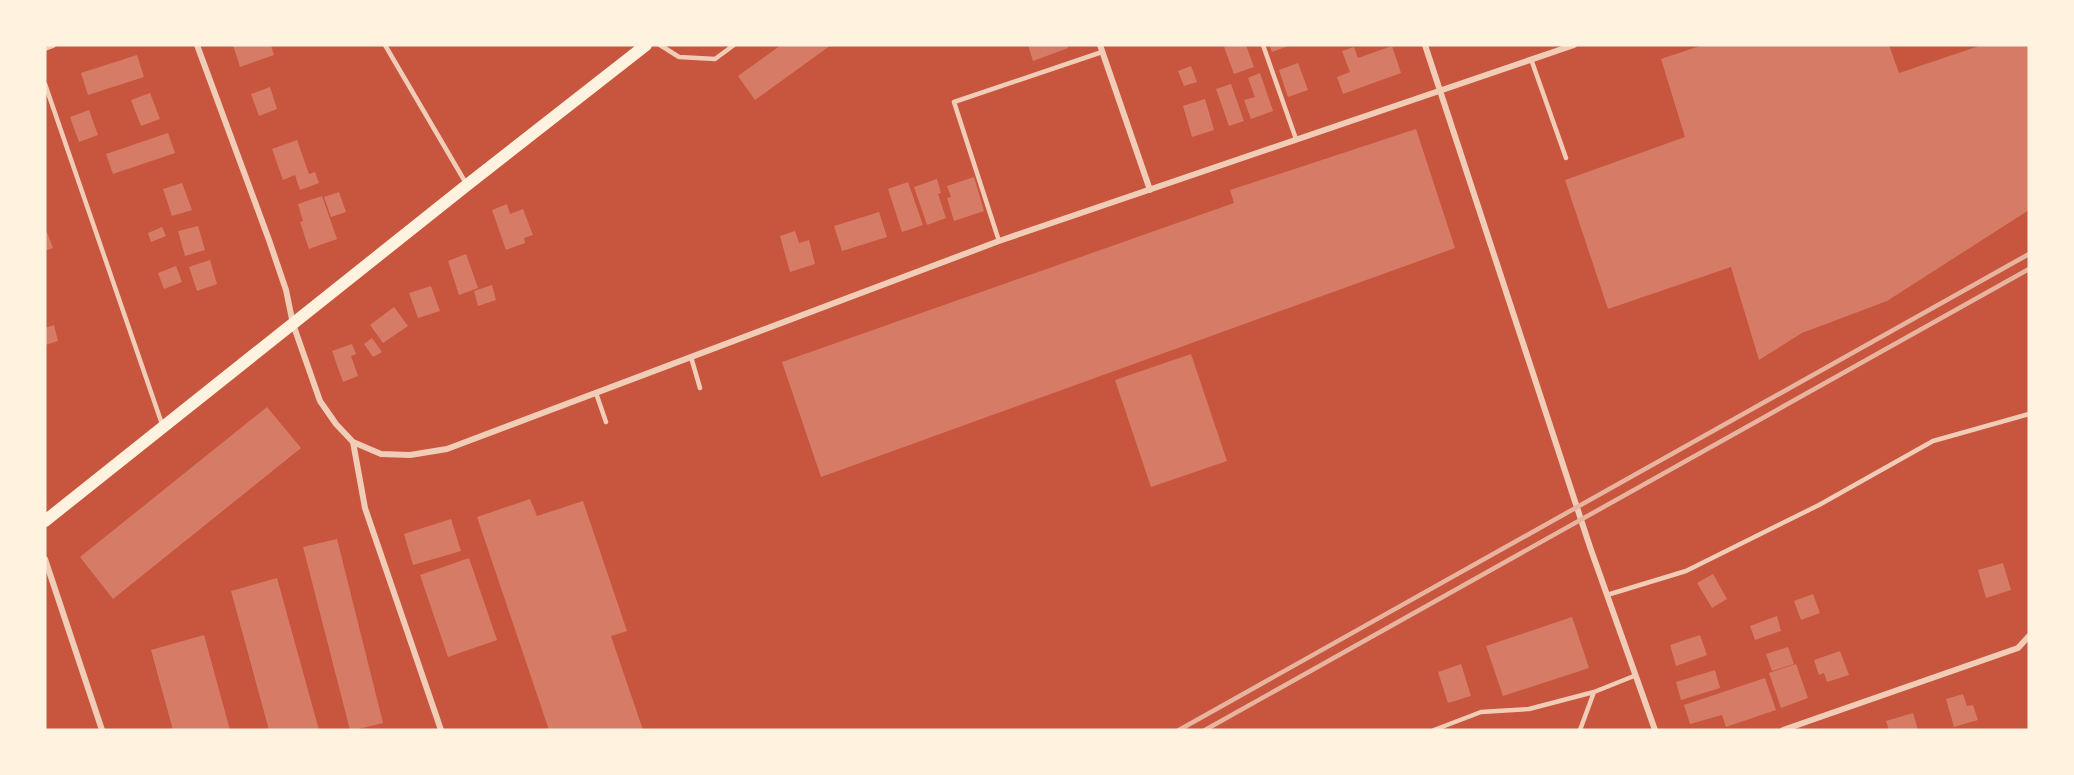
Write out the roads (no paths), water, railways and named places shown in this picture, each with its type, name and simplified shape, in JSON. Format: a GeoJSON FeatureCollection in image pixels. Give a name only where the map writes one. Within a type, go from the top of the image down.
{"type":"FeatureCollection","features":[{"type":"Feature","properties":{"kind":"main road"},"geometry":{"type":"LineString","coordinates":[[45,521],[646,45]]}},
{"type":"Feature","properties":{"kind":"street"},"geometry":{"type":"LineString","coordinates":[[45,48],[53,45]]}},
{"type":"Feature","properties":{"kind":"street"},"geometry":{"type":"LineString","coordinates":[[197,45],[269,240],[286,290],[293,324],[320,401],[336,424],[353,442],[381,454],[410,455],[447,449],[999,241],[1574,45]]}},
{"type":"Feature","properties":{"kind":"street"},"geometry":{"type":"LineString","coordinates":[[1425,45],[1590,547],[1655,730]]}},
{"type":"Feature","properties":{"kind":"street"},"geometry":{"type":"LineString","coordinates":[[1102,47],[1150,190]]}},
{"type":"Feature","properties":{"kind":"street"},"geometry":{"type":"LineString","coordinates":[[353,442],[365,508],[441,730]]}},
{"type":"Feature","properties":{"kind":"street"},"geometry":{"type":"LineString","coordinates":[[45,559],[102,730]]}},
{"type":"Feature","properties":{"kind":"street"},"geometry":{"type":"LineString","coordinates":[[1783,730],[2018,648],[2029,636]]}},
{"type":"Feature","properties":{"kind":"lane"},"geometry":{"type":"LineString","coordinates":[[385,45],[467,185]]}},
{"type":"Feature","properties":{"kind":"lane"},"geometry":{"type":"LineString","coordinates":[[660,45],[679,57],[715,60],[734,45]]}},
{"type":"Feature","properties":{"kind":"lane"},"geometry":{"type":"LineString","coordinates":[[1263,45],[1296,139]]}},
{"type":"Feature","properties":{"kind":"lane"},"geometry":{"type":"LineString","coordinates":[[999,241],[954,102],[1102,47]]}},
{"type":"Feature","properties":{"kind":"lane"},"geometry":{"type":"LineString","coordinates":[[1531,59],[1566,159]]}},
{"type":"Feature","properties":{"kind":"lane"},"geometry":{"type":"LineString","coordinates":[[45,84],[164,429]]}},
{"type":"Feature","properties":{"kind":"lane"},"geometry":{"type":"LineString","coordinates":[[691,357],[700,388]]}},
{"type":"Feature","properties":{"kind":"lane"},"geometry":{"type":"LineString","coordinates":[[596,393],[606,422]]}},
{"type":"Feature","properties":{"kind":"lane"},"geometry":{"type":"LineString","coordinates":[[1607,596],[1686,571],[1819,505],[1933,441],[2029,414]]}},
{"type":"Feature","properties":{"kind":"lane"},"geometry":{"type":"LineString","coordinates":[[1434,730],[1481,712],[1529,709],[1594,692],[1635,676]]}},
{"type":"Feature","properties":{"kind":"lane"},"geometry":{"type":"LineString","coordinates":[[1580,730],[1594,692]]}},
{"type":"Feature","properties":{"kind":"railway"},"geometry":{"type":"LineString","coordinates":[[1179,730],[2029,254]]}},
{"type":"Feature","properties":{"kind":"railway"},"geometry":{"type":"LineString","coordinates":[[1205,730],[2029,269]]}}]}
